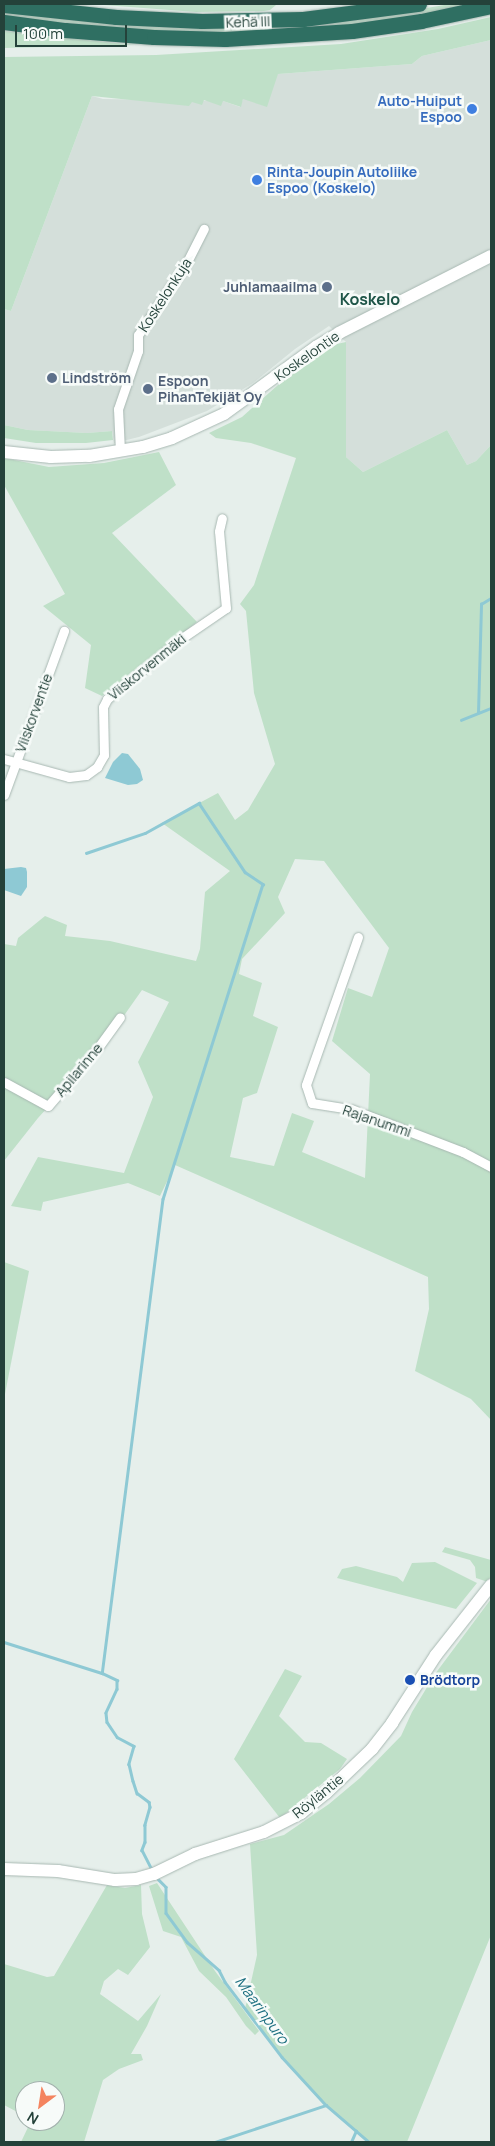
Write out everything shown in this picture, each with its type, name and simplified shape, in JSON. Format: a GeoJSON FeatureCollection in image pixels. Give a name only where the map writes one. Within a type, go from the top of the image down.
{"type":"FeatureCollection","features":[{"type":"Feature","properties":{"kind":"highway","name":"Kehä III"},"geometry":{"type":"LineString","coordinates":[[4,5],[116,17],[202,21],[303,19],[419,4]]}},
{"type":"Feature","properties":{"kind":"highway","name":"Kehä III"},"geometry":{"type":"LineString","coordinates":[[4,22],[65,30],[154,37],[244,38],[352,31],[421,21],[491,6]]}},
{"type":"Feature","properties":{"kind":"street","name":"Koskelonkuja"},"geometry":{"type":"LineString","coordinates":[[120,451],[118,409],[138,351],[138,335],[188,260],[204,229]]}},
{"type":"Feature","properties":{"kind":"street","name":"Koskelontie"},"geometry":{"type":"LineString","coordinates":[[4,452],[51,458],[120,451],[172,438],[224,414],[316,347],[339,333],[491,256]]}},
{"type":"Feature","properties":{"kind":"street","name":"Viiskorvenmäki"},"geometry":{"type":"LineString","coordinates":[[4,759],[69,777],[86,775],[102,761],[104,755],[103,706],[107,699],[182,638],[226,608],[219,531],[222,518]]}},
{"type":"Feature","properties":{"kind":"street","name":"Viiskorventie"},"geometry":{"type":"LineString","coordinates":[[4,795],[64,631]]}},
{"type":"Feature","properties":{"kind":"street","name":"Rajanummi"},"geometry":{"type":"LineString","coordinates":[[358,937],[306,1084],[312,1103],[351,1109],[463,1152],[491,1167]]}},
{"type":"Feature","properties":{"kind":"street","name":"Apilarinne"},"geometry":{"type":"LineString","coordinates":[[4,1082],[48,1106],[97,1049],[120,1016]]}},
{"type":"Feature","properties":{"kind":"street","name":"Röyläntie"},"geometry":{"type":"LineString","coordinates":[[4,1869],[58,1871],[115,1880],[136,1879],[154,1874],[196,1854],[264,1832],[295,1817],[326,1793],[372,1749],[392,1723],[436,1655],[491,1585]]}},
{"type":"Feature","properties":{"kind":"shaded area"},"geometry":{"type":"Polygon","coordinates":[[[491,40],[491,445],[476,461],[467,465],[447,430],[363,472],[346,457],[346,342],[329,326],[295,349],[253,383],[207,411],[139,437],[114,443],[112,431],[87,433],[28,430],[4,425],[4,309],[11,311],[92,96],[103,99],[223,101],[240,107],[243,99],[278,74],[412,64],[422,56],[491,40]]]}},
{"type":"Feature","properties":{"kind":"green space"},"geometry":{"type":"Polygon","coordinates":[[[91,4],[276,5],[270,10],[264,11],[196,12],[91,4]]]}},
{"type":"Feature","properties":{"kind":"green space"},"geometry":{"type":"Polygon","coordinates":[[[450,4],[480,4],[420,17],[282,32],[173,33],[4,17],[4,10],[281,26],[351,21],[450,4]]]}},
{"type":"Feature","properties":{"kind":"green space"},"geometry":{"type":"Polygon","coordinates":[[[491,17],[491,40],[422,56],[412,64],[278,74],[267,107],[243,99],[241,107],[223,101],[221,106],[204,100],[202,105],[192,102],[189,106],[92,96],[11,311],[4,309],[4,57],[156,55],[341,44],[438,29],[491,17]]]}},
{"type":"Feature","properties":{"kind":"green space"},"geometry":{"type":"Polygon","coordinates":[[[4,31],[47,36],[135,45],[4,48],[4,31]]]}},
{"type":"Feature","properties":{"kind":"green space"},"geometry":{"type":"Polygon","coordinates":[[[346,342],[346,457],[363,472],[447,430],[467,465],[476,461],[491,445],[491,1420],[471,1399],[415,1371],[429,1309],[428,1277],[175,1165],[160,1196],[128,1183],[43,1202],[41,1211],[11,1206],[38,1157],[124,1173],[153,1097],[138,1062],[169,1002],[142,990],[99,1051],[38,1118],[4,1161],[4,944],[16,946],[18,938],[45,916],[67,925],[65,936],[110,941],[196,961],[200,949],[205,892],[230,871],[162,823],[218,793],[235,820],[248,810],[275,764],[254,693],[246,611],[240,604],[254,585],[296,458],[251,443],[216,438],[209,433],[242,417],[304,362],[337,344],[346,342]],[[295,859],[278,897],[285,913],[242,959],[239,974],[262,983],[253,1016],[278,1027],[257,1093],[243,1098],[230,1157],[274,1166],[292,1113],[314,1121],[302,1152],[365,1178],[370,1074],[332,1041],[348,988],[372,997],[389,948],[324,861],[295,859]]]}},
{"type":"Feature","properties":{"kind":"green space"},"geometry":{"type":"Polygon","coordinates":[[[4,425],[28,430],[87,433],[112,431],[113,440],[86,443],[36,443],[4,438],[4,425]]]}},
{"type":"Feature","properties":{"kind":"green space"},"geometry":{"type":"Polygon","coordinates":[[[159,452],[176,485],[112,533],[197,622],[102,696],[85,688],[91,645],[43,606],[65,594],[4,485],[4,458],[49,467],[104,463],[159,452]]]}},
{"type":"Feature","properties":{"kind":"green space"},"geometry":{"type":"Polygon","coordinates":[[[4,1262],[29,1271],[4,1399],[4,1262]]]}},
{"type":"Feature","properties":{"kind":"green space"},"geometry":{"type":"Polygon","coordinates":[[[445,1547],[491,1560],[491,1576],[488,1582],[476,1578],[475,1567],[470,1560],[442,1552],[445,1547]]]}},
{"type":"Feature","properties":{"kind":"green space"},"geometry":{"type":"Polygon","coordinates":[[[435,1562],[477,1583],[456,1609],[337,1578],[342,1569],[356,1566],[397,1577],[403,1582],[412,1563],[435,1562]]]}},
{"type":"Feature","properties":{"kind":"green space"},"geometry":{"type":"Polygon","coordinates":[[[491,1599],[491,1935],[407,2142],[369,2142],[326,2105],[282,2057],[245,2009],[257,1955],[250,1844],[284,1835],[329,1804],[360,1778],[401,1736],[412,1712],[435,1674],[491,1599]]]}},
{"type":"Feature","properties":{"kind":"green space"},"geometry":{"type":"Polygon","coordinates":[[[285,1669],[302,1676],[279,1716],[305,1742],[321,1743],[347,1759],[340,1769],[280,1818],[234,1759],[285,1669]]]}},
{"type":"Feature","properties":{"kind":"green space"},"geometry":{"type":"Polygon","coordinates":[[[157,1883],[215,1971],[259,2031],[255,2035],[246,2026],[226,1997],[199,1971],[181,1937],[163,1931],[149,1886],[157,1883]]]}},
{"type":"Feature","properties":{"kind":"green space"},"geometry":{"type":"Polygon","coordinates":[[[107,1885],[125,1888],[141,1885],[142,1914],[150,1947],[128,1975],[118,1969],[104,1981],[100,1994],[138,2021],[161,1994],[147,2026],[131,2054],[141,2054],[143,2060],[119,2069],[103,2080],[84,2142],[21,2142],[26,2131],[65,2131],[65,2081],[15,2081],[15,2111],[4,2105],[4,1964],[47,1977],[54,1976],[107,1885]]]}},
{"type":"Feature","properties":{"kind":"water"},"geometry":{"type":"Polygon","coordinates":[[[122,753],[128,754],[140,769],[143,780],[137,784],[128,785],[105,778],[113,762],[122,753]]]}},
{"type":"Feature","properties":{"kind":"water"},"geometry":{"type":"Polygon","coordinates":[[[26,868],[27,887],[21,896],[4,890],[4,869],[26,868]]]}},
{"type":"Feature","properties":{"kind":"waterway"},"geometry":{"type":"LineString","coordinates":[[478,713],[481,604],[491,598]]}},
{"type":"Feature","properties":{"kind":"waterway"},"geometry":{"type":"LineString","coordinates":[[461,720],[491,708]]}},
{"type":"Feature","properties":{"kind":"waterway"},"geometry":{"type":"LineString","coordinates":[[86,853],[145,833],[199,803],[245,872],[263,884],[163,1199],[102,1673]]}},
{"type":"Feature","properties":{"kind":"waterway","name":"Maarinpuro"},"geometry":{"type":"LineString","coordinates":[[4,1642],[102,1673],[117,1680],[117,1689],[106,1713],[107,1722],[117,1737],[134,1746],[129,1764],[137,1793],[149,1802],[150,1807],[145,1825],[145,1842],[142,1850],[151,1868]]}},
{"type":"Feature","properties":{"kind":"waterway","name":"Maarinpuro"},"geometry":{"type":"LineString","coordinates":[[158,1879],[166,1887],[166,1913],[187,1942],[219,1970],[225,1982],[282,2057],[326,2105],[369,2142]]}},
{"type":"Feature","properties":{"kind":"waterway"},"geometry":{"type":"LineString","coordinates":[[215,2142],[326,2105]]}},
{"type":"Feature","properties":{"kind":"waterway"},"geometry":{"type":"LineString","coordinates":[[351,2142],[356,2131]]}},
{"type":"Feature","properties":{"kind":"place","name":"Auto-Huiput Espoo"},"geometry":{"type":"Point","coordinates":[472,109]}},
{"type":"Feature","properties":{"kind":"place","name":"Rinta-Joupin Autoliike Espoo (Koskelo)"},"geometry":{"type":"Point","coordinates":[257,180]}},
{"type":"Feature","properties":{"kind":"place","name":"Juhlamaailma"},"geometry":{"type":"Point","coordinates":[327,287]}},
{"type":"Feature","properties":{"kind":"place","name":"Lindström"},"geometry":{"type":"Point","coordinates":[52,378]}},
{"type":"Feature","properties":{"kind":"place","name":"Espoon PihanTekijät Oy"},"geometry":{"type":"Point","coordinates":[148,389]}},
{"type":"Feature","properties":{"kind":"place","name":"Brödtorp"},"geometry":{"type":"Point","coordinates":[410,1680]}},
{"type":"Feature","properties":{"kind":"district","name":"Koskelo"},"geometry":{"type":"Point","coordinates":[370,299]}}]}
